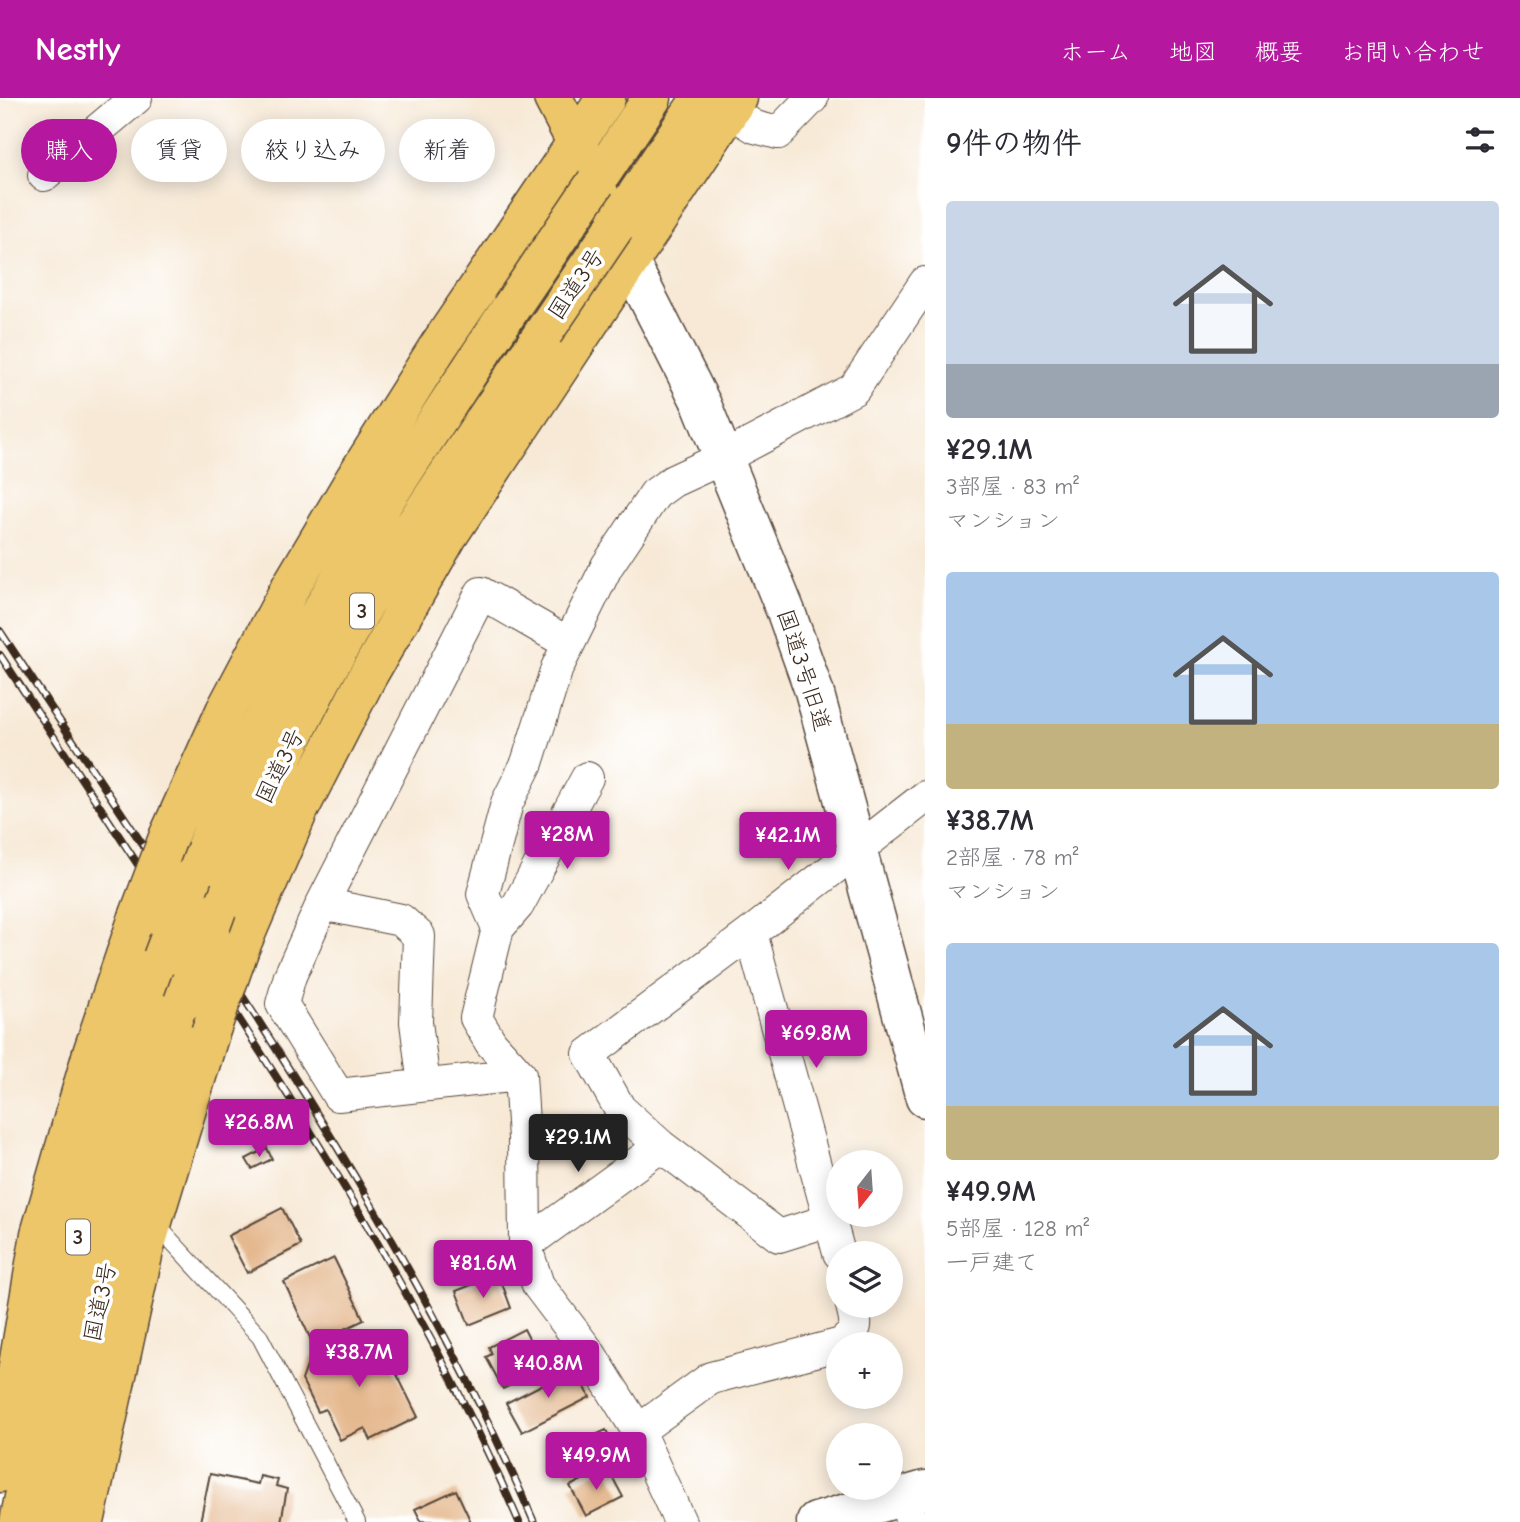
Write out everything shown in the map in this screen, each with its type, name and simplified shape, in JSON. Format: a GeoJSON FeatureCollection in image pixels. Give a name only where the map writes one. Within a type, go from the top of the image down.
{"type":"FeatureCollection","features":[{"type":"Feature","properties":{"kind":"main road"},"geometry":{"type":"LineString","coordinates":[[553,98],[577,144],[629,261]]}},
{"type":"Feature","properties":{"kind":"main road"},"geometry":{"type":"LineString","coordinates":[[0,1473],[40,1234],[92,1053],[169,835],[226,711],[297,576],[438,347],[606,98]]}},
{"type":"Feature","properties":{"kind":"main road","name":"国道3号"},"geometry":{"type":"LineString","coordinates":[[19,1522],[72,1259],[105,1135],[162,958],[192,876],[247,751],[312,627],[385,500],[652,98]]}},
{"type":"Feature","properties":{"kind":"main road"},"geometry":{"type":"LineString","coordinates":[[85,1522],[144,1251],[210,1033],[240,948],[299,810],[367,677],[448,536],[629,261],[723,102]]}},
{"type":"Feature","properties":{"kind":"main road","name":"国道3号"},"geometry":{"type":"LineString","coordinates":[[56,1522],[105,1271],[135,1156],[183,1002],[265,793],[346,637],[416,522],[544,331],[723,102]]}},
{"type":"Feature","properties":{"kind":"street"},"geometry":{"type":"LineString","coordinates":[[111,119],[136,98]]}},
{"type":"Feature","properties":{"kind":"street"},"geometry":{"type":"LineString","coordinates":[[723,102],[755,127],[779,133],[812,98]]}},
{"type":"Feature","properties":{"kind":"street","name":"国道3号旧道"},"geometry":{"type":"LineString","coordinates":[[629,261],[702,405],[786,612],[814,691],[923,1083]]}},
{"type":"Feature","properties":{"kind":"street"},"geometry":{"type":"LineString","coordinates":[[498,928],[483,894],[507,803],[527,763],[557,668],[607,566],[655,494],[673,481],[725,457],[854,389],[925,283]]}},
{"type":"Feature","properties":{"kind":"street"},"geometry":{"type":"LineString","coordinates":[[520,1075],[338,1096],[282,1004],[290,976],[322,904],[481,593],[568,643]]}},
{"type":"Feature","properties":{"kind":"street"},"geometry":{"type":"LineString","coordinates":[[587,778],[518,905],[498,928],[476,1018],[491,1043],[520,1075],[524,1138],[525,1245],[538,1285],[590,1354],[638,1431],[680,1522]]}},
{"type":"Feature","properties":{"kind":"street"},"geometry":{"type":"LineString","coordinates":[[826,1221],[779,1236],[661,1146],[620,1109],[589,1054],[751,933],[925,797]]}},
{"type":"Feature","properties":{"kind":"street"},"geometry":{"type":"LineString","coordinates":[[322,904],[401,919],[419,936],[416,1021],[424,1085]]}},
{"type":"Feature","properties":{"kind":"street"},"geometry":{"type":"LineString","coordinates":[[751,933],[826,1205]]}},
{"type":"Feature","properties":{"kind":"street"},"geometry":{"type":"LineString","coordinates":[[525,1245],[661,1146]]}},
{"type":"Feature","properties":{"kind":"street"},"geometry":{"type":"LineString","coordinates":[[638,1431],[711,1378],[826,1349]]}},
{"type":"Feature","properties":{"kind":"street"},"geometry":{"type":"LineString","coordinates":[[816,1522],[914,1503]]}},
{"type":"Feature","properties":{"kind":"lane"},"geometry":{"type":"LineString","coordinates":[[153,1222],[260,1337],[357,1522]]}},
{"type":"Feature","properties":{"kind":"building"},"geometry":{"type":"Polygon","coordinates":[[[267,1148],[272,1159],[252,1169],[246,1159],[267,1148]]]}},
{"type":"Feature","properties":{"kind":"building"},"geometry":{"type":"Polygon","coordinates":[[[282,1208],[301,1245],[247,1273],[228,1236],[282,1208]]]}},
{"type":"Feature","properties":{"kind":"building"},"geometry":{"type":"Polygon","coordinates":[[[334,1258],[364,1320],[313,1344],[284,1282],[334,1258]]]}},
{"type":"Feature","properties":{"kind":"building"},"geometry":{"type":"Polygon","coordinates":[[[500,1278],[511,1308],[469,1325],[456,1291],[484,1280],[485,1284],[500,1278]]]}},
{"type":"Feature","properties":{"kind":"building"},"geometry":{"type":"Polygon","coordinates":[[[524,1329],[544,1368],[503,1389],[486,1357],[492,1354],[489,1347],[524,1329]]]}},
{"type":"Feature","properties":{"kind":"building"},"geometry":{"type":"Polygon","coordinates":[[[376,1332],[418,1417],[371,1440],[365,1428],[340,1440],[325,1409],[318,1412],[302,1380],[310,1358],[341,1343],[344,1348],[376,1332]]]}},
{"type":"Feature","properties":{"kind":"building"},"geometry":{"type":"Polygon","coordinates":[[[575,1368],[590,1397],[522,1432],[506,1403],[575,1368]]]}},
{"type":"Feature","properties":{"kind":"building"},"geometry":{"type":"Polygon","coordinates":[[[606,1430],[614,1446],[597,1454],[600,1460],[568,1476],[557,1453],[606,1430]]]}},
{"type":"Feature","properties":{"kind":"building"},"geometry":{"type":"Polygon","coordinates":[[[607,1467],[623,1497],[586,1516],[570,1486],[607,1467]]]}},
{"type":"Feature","properties":{"kind":"building"},"geometry":{"type":"Polygon","coordinates":[[[210,1474],[258,1484],[260,1476],[278,1480],[276,1486],[287,1489],[281,1522],[200,1522],[210,1474]]]}},
{"type":"Feature","properties":{"kind":"building"},"geometry":{"type":"Polygon","coordinates":[[[456,1490],[471,1522],[421,1521],[415,1509],[456,1490]]]}},
{"type":"Feature","properties":{"kind":"railway"},"geometry":{"type":"LineString","coordinates":[[0,631],[216,956],[355,1177],[480,1405],[534,1522]]}},
{"type":"Feature","properties":{"kind":"railway"},"geometry":{"type":"LineString","coordinates":[[0,655],[242,1024],[371,1232],[449,1375],[519,1522]]}}]}
